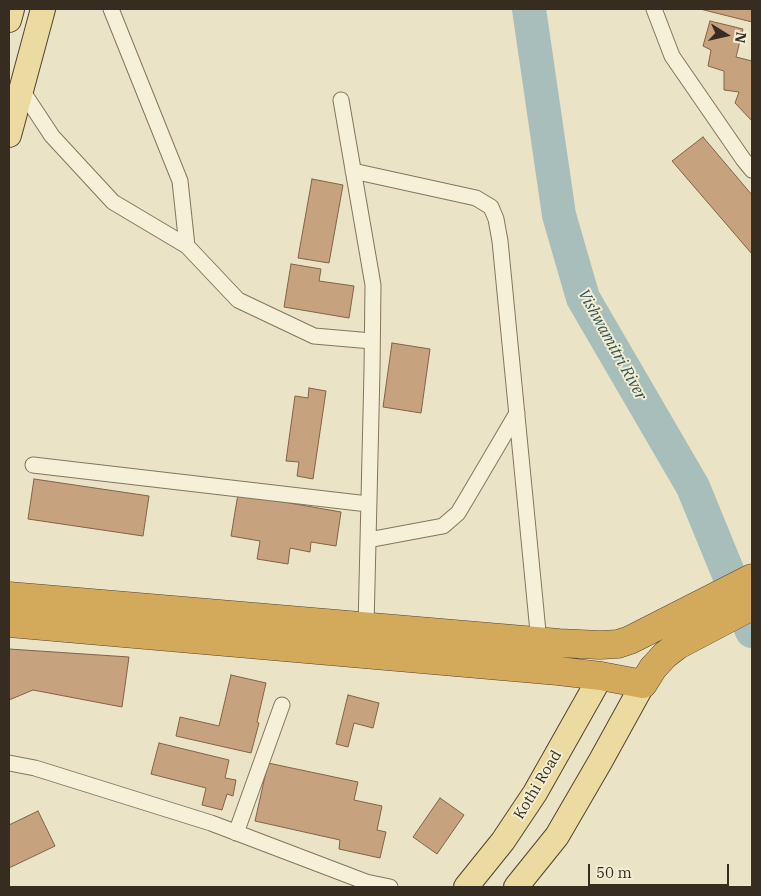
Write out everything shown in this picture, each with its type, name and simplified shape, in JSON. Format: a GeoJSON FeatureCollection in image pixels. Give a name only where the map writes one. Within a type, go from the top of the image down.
{"type":"FeatureCollection","features":[{"type":"Feature","properties":{"kind":"highway"},"geometry":{"type":"LineString","coordinates":[[9,623],[558,671],[601,676],[642,684],[670,641],[752,578]]}},
{"type":"Feature","properties":{"kind":"highway"},"geometry":{"type":"LineString","coordinates":[[9,596],[539,642],[600,645],[618,644],[630,640],[670,641],[752,606]]}},
{"type":"Feature","properties":{"kind":"highway"},"geometry":{"type":"LineString","coordinates":[[601,676],[618,644]]}},
{"type":"Feature","properties":{"kind":"main road"},"geometry":{"type":"LineString","coordinates":[[9,20],[12,9]]}},
{"type":"Feature","properties":{"kind":"main road"},"geometry":{"type":"LineString","coordinates":[[9,135],[42,9]]}},
{"type":"Feature","properties":{"kind":"main road","name":"Kothi Road"},"geometry":{"type":"LineString","coordinates":[[466,887],[503,841],[534,793],[601,676]]}},
{"type":"Feature","properties":{"kind":"main road"},"geometry":{"type":"LineString","coordinates":[[516,887],[557,836],[642,684]]}},
{"type":"Feature","properties":{"kind":"street"},"geometry":{"type":"LineString","coordinates":[[111,9],[180,181],[187,246]]}},
{"type":"Feature","properties":{"kind":"street"},"geometry":{"type":"LineString","coordinates":[[654,9],[672,56],[752,170]]}},
{"type":"Feature","properties":{"kind":"street"},"geometry":{"type":"LineString","coordinates":[[21,90],[52,136],[114,202],[187,246],[238,300],[314,336],[372,341]]}},
{"type":"Feature","properties":{"kind":"street"},"geometry":{"type":"LineString","coordinates":[[341,100],[373,285],[366,627]]}},
{"type":"Feature","properties":{"kind":"street"},"geometry":{"type":"LineString","coordinates":[[353,171],[476,198],[491,207],[496,219],[500,240],[539,642]]}},
{"type":"Feature","properties":{"kind":"street"},"geometry":{"type":"LineString","coordinates":[[368,540],[443,526],[458,513],[468,498],[517,413]]}},
{"type":"Feature","properties":{"kind":"street"},"geometry":{"type":"LineString","coordinates":[[33,465],[368,504]]}},
{"type":"Feature","properties":{"kind":"street"},"geometry":{"type":"LineString","coordinates":[[236,833],[282,705]]}},
{"type":"Feature","properties":{"kind":"street"},"geometry":{"type":"LineString","coordinates":[[9,763],[35,768],[211,823],[362,884],[390,887]]}},
{"type":"Feature","properties":{"kind":"building"},"geometry":{"type":"Polygon","coordinates":[[[700,9],[752,9],[752,22],[700,9]]]}},
{"type":"Feature","properties":{"kind":"building"},"geometry":{"type":"Polygon","coordinates":[[[710,21],[743,29],[736,57],[752,61],[752,121],[735,103],[739,92],[724,90],[724,71],[708,66],[711,50],[703,46],[710,21]]]}},
{"type":"Feature","properties":{"kind":"building"},"geometry":{"type":"Polygon","coordinates":[[[703,137],[752,195],[752,254],[672,161],[703,137]]]}},
{"type":"Feature","properties":{"kind":"building"},"geometry":{"type":"Polygon","coordinates":[[[312,179],[343,185],[329,263],[298,258],[312,179]]]}},
{"type":"Feature","properties":{"kind":"building"},"geometry":{"type":"Polygon","coordinates":[[[291,264],[321,269],[319,281],[354,286],[349,318],[284,307],[291,264]]]}},
{"type":"Feature","properties":{"kind":"building"},"geometry":{"type":"Polygon","coordinates":[[[392,343],[430,349],[421,413],[383,407],[392,343]]]}},
{"type":"Feature","properties":{"kind":"building"},"geometry":{"type":"Polygon","coordinates":[[[309,388],[326,391],[313,479],[297,476],[299,462],[286,461],[295,396],[308,398],[309,388]]]}},
{"type":"Feature","properties":{"kind":"building"},"geometry":{"type":"Polygon","coordinates":[[[34,479],[149,496],[143,536],[28,519],[34,479]]]}},
{"type":"Feature","properties":{"kind":"building"},"geometry":{"type":"Polygon","coordinates":[[[238,494],[341,512],[336,546],[311,542],[310,552],[290,548],[288,564],[257,559],[260,541],[231,536],[238,494]]]}},
{"type":"Feature","properties":{"kind":"building"},"geometry":{"type":"Polygon","coordinates":[[[9,649],[129,657],[122,707],[33,690],[9,700],[9,649]]]}},
{"type":"Feature","properties":{"kind":"building"},"geometry":{"type":"Polygon","coordinates":[[[231,675],[266,683],[257,722],[259,723],[251,753],[176,736],[180,717],[219,726],[231,675]]]}},
{"type":"Feature","properties":{"kind":"building"},"geometry":{"type":"Polygon","coordinates":[[[348,695],[379,703],[373,728],[354,723],[348,747],[336,744],[348,695]]]}},
{"type":"Feature","properties":{"kind":"building"},"geometry":{"type":"Polygon","coordinates":[[[159,743],[229,760],[225,778],[236,780],[233,796],[227,794],[222,810],[202,805],[206,788],[151,774],[159,743]]]}},
{"type":"Feature","properties":{"kind":"building"},"geometry":{"type":"Polygon","coordinates":[[[268,763],[358,782],[354,800],[382,806],[377,830],[386,832],[380,858],[339,849],[340,840],[255,821],[268,763]]]}},
{"type":"Feature","properties":{"kind":"building"},"geometry":{"type":"Polygon","coordinates":[[[440,798],[464,815],[437,854],[413,837],[440,798]]]}},
{"type":"Feature","properties":{"kind":"building"},"geometry":{"type":"Polygon","coordinates":[[[38,811],[55,846],[9,868],[9,825],[38,811]]]}},
{"type":"Feature","properties":{"kind":"waterway","name":"Vishwamitri River"},"geometry":{"type":"LineString","coordinates":[[529,9],[559,215],[583,298],[693,487],[752,631]]}}]}
